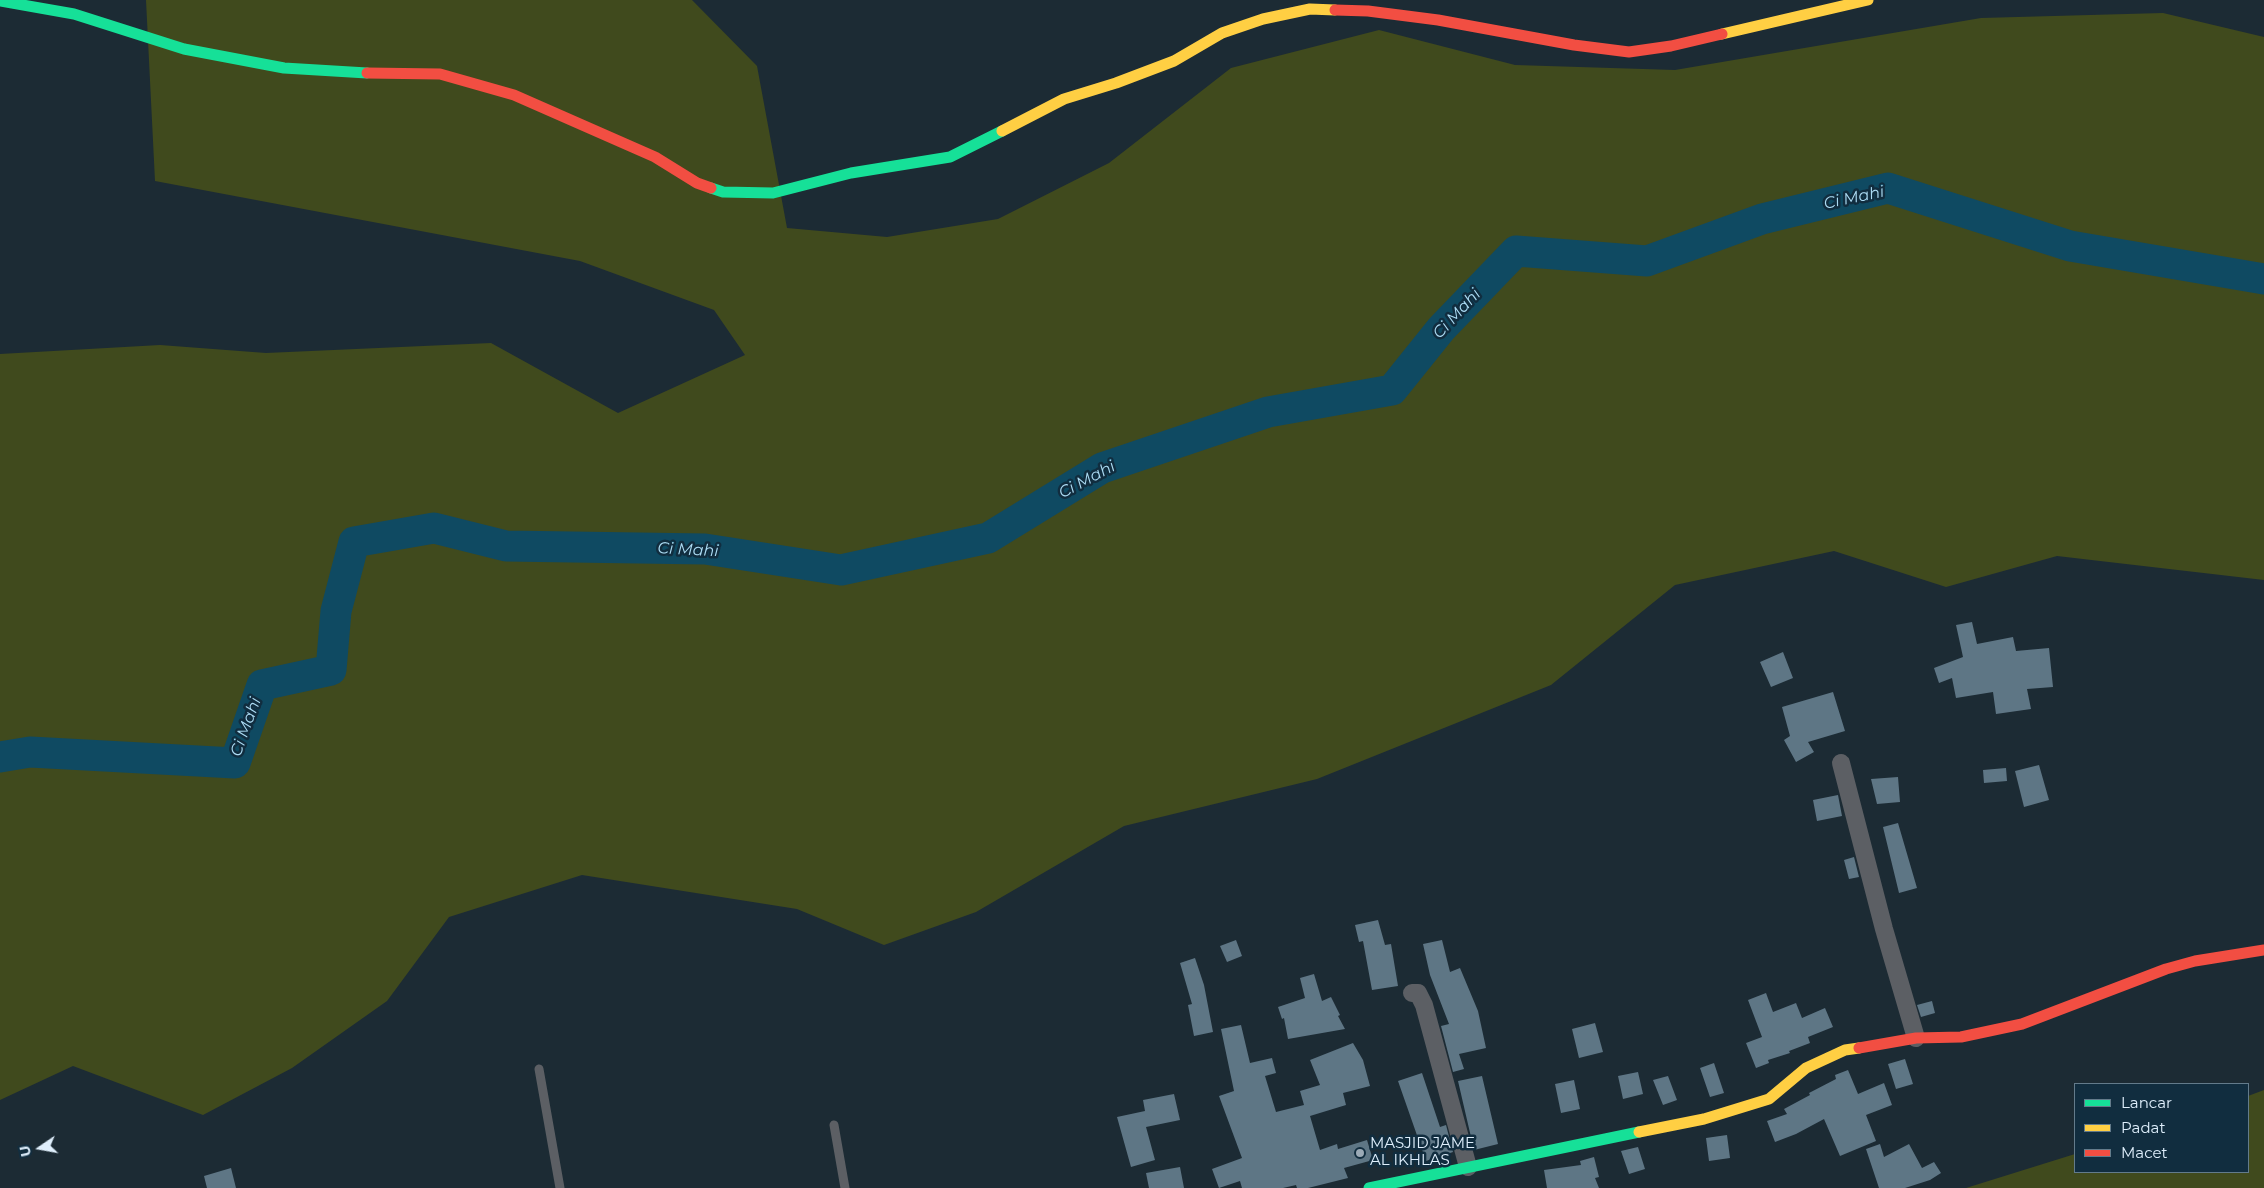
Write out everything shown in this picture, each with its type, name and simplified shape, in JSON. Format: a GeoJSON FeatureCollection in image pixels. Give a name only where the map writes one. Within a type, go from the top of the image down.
{"type":"FeatureCollection","features":[{"type":"Feature","properties":{"kind":"street"},"geometry":{"type":"LineString","coordinates":[[0,1],[74,14],[184,49],[284,68],[366,73],[440,74],[523,99],[655,157],[697,184],[723,192],[758,194],[773,193],[851,174],[950,157],[1064,100],[1116,84],[1174,61],[1222,33],[1263,19],[1310,9],[1368,11],[1428,18],[1574,46],[1629,52],[1690,42],[1868,0]]}},
{"type":"Feature","properties":{"kind":"street"},"geometry":{"type":"LineString","coordinates":[[1841,763],[1884,930],[1916,1038]]}},
{"type":"Feature","properties":{"kind":"street"},"geometry":{"type":"LineString","coordinates":[[1369,1188],[1722,1113],[1769,1099],[1806,1068],[1845,1050],[1916,1038],[1961,1037],[2022,1024],[2166,969],[2195,961],[2264,950]]}},
{"type":"Feature","properties":{"kind":"street"},"geometry":{"type":"LineString","coordinates":[[1412,993],[1418,993],[1424,1005],[1468,1167]]}},
{"type":"Feature","properties":{"kind":"lane"},"geometry":{"type":"LineString","coordinates":[[539,1069],[560,1188]]}},
{"type":"Feature","properties":{"kind":"lane"},"geometry":{"type":"LineString","coordinates":[[834,1126],[845,1188]]}},
{"type":"Feature","properties":{"kind":"green space"},"geometry":{"type":"Polygon","coordinates":[[[146,0],[692,0],[757,66],[787,228],[887,237],[998,219],[1109,163],[1231,68],[1379,30],[1515,65],[1675,70],[1981,18],[2163,13],[2264,37],[2264,580],[2057,556],[1946,587],[1834,551],[1675,585],[1551,685],[1317,779],[1124,826],[976,912],[884,945],[797,909],[582,875],[449,917],[387,1001],[292,1068],[203,1115],[73,1066],[0,1100],[0,354],[160,345],[266,353],[491,343],[618,413],[745,355],[714,310],[580,261],[155,181],[146,0]]]}},
{"type":"Feature","properties":{"kind":"green space"},"geometry":{"type":"Polygon","coordinates":[[[2264,1090],[2264,1188],[1966,1188],[2074,1154],[2074,1173],[2249,1173],[2249,1096],[2264,1090]]]}},
{"type":"Feature","properties":{"kind":"building"},"geometry":{"type":"Polygon","coordinates":[[[1972,622],[1977,644],[2013,637],[2016,651],[2049,648],[2053,687],[2027,689],[2031,709],[1996,714],[1993,692],[1956,698],[1952,678],[1939,683],[1934,668],[1963,657],[1956,625],[1972,622]]]}},
{"type":"Feature","properties":{"kind":"building"},"geometry":{"type":"Polygon","coordinates":[[[1783,652],[1793,678],[1771,687],[1760,662],[1783,652]]]}},
{"type":"Feature","properties":{"kind":"building"},"geometry":{"type":"Polygon","coordinates":[[[1833,692],[1845,731],[1808,742],[1814,752],[1796,762],[1784,740],[1790,736],[1782,707],[1833,692]]]}},
{"type":"Feature","properties":{"kind":"building"},"geometry":{"type":"Polygon","coordinates":[[[2039,765],[2049,800],[2024,807],[2015,771],[2039,765]]]}},
{"type":"Feature","properties":{"kind":"building"},"geometry":{"type":"Polygon","coordinates":[[[2006,768],[2007,781],[1984,783],[1983,770],[2006,768]]]}},
{"type":"Feature","properties":{"kind":"building"},"geometry":{"type":"Polygon","coordinates":[[[1898,777],[1900,802],[1877,804],[1871,779],[1898,777]]]}},
{"type":"Feature","properties":{"kind":"building"},"geometry":{"type":"Polygon","coordinates":[[[1838,795],[1842,816],[1817,821],[1813,800],[1838,795]]]}},
{"type":"Feature","properties":{"kind":"building"},"geometry":{"type":"Polygon","coordinates":[[[1898,823],[1917,888],[1899,893],[1883,827],[1898,823]]]}},
{"type":"Feature","properties":{"kind":"building"},"geometry":{"type":"Polygon","coordinates":[[[1854,857],[1859,877],[1849,879],[1844,860],[1854,857]]]}},
{"type":"Feature","properties":{"kind":"building"},"geometry":{"type":"Polygon","coordinates":[[[1378,920],[1385,945],[1391,944],[1398,986],[1372,990],[1363,941],[1359,942],[1355,925],[1378,920]]]}},
{"type":"Feature","properties":{"kind":"building"},"geometry":{"type":"Polygon","coordinates":[[[1236,940],[1242,956],[1227,962],[1220,946],[1236,940]]]}},
{"type":"Feature","properties":{"kind":"building"},"geometry":{"type":"Polygon","coordinates":[[[1442,940],[1450,972],[1460,968],[1478,1011],[1486,1048],[1459,1054],[1464,1069],[1453,1072],[1441,1026],[1449,1024],[1430,975],[1423,944],[1442,940]]]}},
{"type":"Feature","properties":{"kind":"building"},"geometry":{"type":"Polygon","coordinates":[[[1195,958],[1204,985],[1213,1032],[1194,1036],[1188,1005],[1192,1004],[1180,963],[1195,958]]]}},
{"type":"Feature","properties":{"kind":"building"},"geometry":{"type":"Polygon","coordinates":[[[1314,974],[1322,1001],[1331,997],[1345,1029],[1288,1039],[1284,1018],[1282,1019],[1278,1007],[1305,998],[1300,978],[1314,974]]]}},
{"type":"Feature","properties":{"kind":"building"},"geometry":{"type":"Polygon","coordinates":[[[1766,993],[1773,1012],[1796,1003],[1802,1018],[1825,1008],[1833,1027],[1808,1037],[1810,1043],[1789,1051],[1790,1053],[1768,1060],[1769,1063],[1756,1068],[1746,1043],[1762,1037],[1748,1000],[1766,993]]]}},
{"type":"Feature","properties":{"kind":"building"},"geometry":{"type":"Polygon","coordinates":[[[1932,1001],[1935,1013],[1921,1017],[1917,1005],[1932,1001]]]}},
{"type":"Feature","properties":{"kind":"building"},"geometry":{"type":"Polygon","coordinates":[[[1595,1023],[1603,1052],[1579,1058],[1572,1029],[1595,1023]]]}},
{"type":"Feature","properties":{"kind":"building"},"geometry":{"type":"Polygon","coordinates":[[[1241,1025],[1250,1063],[1272,1058],[1276,1073],[1265,1076],[1276,1112],[1304,1105],[1300,1091],[1320,1085],[1310,1060],[1353,1043],[1363,1060],[1370,1086],[1343,1093],[1346,1105],[1310,1116],[1320,1150],[1337,1144],[1338,1149],[1367,1140],[1373,1160],[1344,1168],[1348,1178],[1308,1188],[1297,1188],[1296,1185],[1283,1188],[1242,1188],[1240,1181],[1219,1188],[1212,1169],[1242,1158],[1219,1096],[1234,1091],[1221,1029],[1241,1025]]]}},
{"type":"Feature","properties":{"kind":"building"},"geometry":{"type":"Polygon","coordinates":[[[1905,1059],[1913,1084],[1896,1089],[1888,1064],[1905,1059]]]}},
{"type":"Feature","properties":{"kind":"building"},"geometry":{"type":"Polygon","coordinates":[[[1714,1063],[1724,1093],[1710,1097],[1700,1068],[1714,1063]]]}},
{"type":"Feature","properties":{"kind":"building"},"geometry":{"type":"Polygon","coordinates":[[[1848,1070],[1858,1094],[1884,1083],[1892,1105],[1866,1115],[1876,1141],[1840,1156],[1824,1119],[1796,1134],[1775,1142],[1767,1121],[1787,1114],[1784,1109],[1836,1079],[1835,1075],[1848,1070]]]}},
{"type":"Feature","properties":{"kind":"building"},"geometry":{"type":"Polygon","coordinates":[[[1638,1072],[1643,1094],[1623,1099],[1618,1076],[1638,1072]]]}},
{"type":"Feature","properties":{"kind":"building"},"geometry":{"type":"Polygon","coordinates":[[[1422,1073],[1440,1127],[1446,1125],[1453,1152],[1426,1161],[1398,1081],[1422,1073]]]}},
{"type":"Feature","properties":{"kind":"building"},"geometry":{"type":"Polygon","coordinates":[[[1482,1076],[1498,1144],[1474,1150],[1458,1081],[1482,1076]]]}},
{"type":"Feature","properties":{"kind":"building"},"geometry":{"type":"Polygon","coordinates":[[[1668,1076],[1677,1100],[1663,1105],[1653,1080],[1668,1076]]]}},
{"type":"Feature","properties":{"kind":"building"},"geometry":{"type":"Polygon","coordinates":[[[1574,1080],[1580,1109],[1561,1113],[1555,1084],[1574,1080]]]}},
{"type":"Feature","properties":{"kind":"building"},"geometry":{"type":"Polygon","coordinates":[[[1174,1094],[1180,1120],[1146,1127],[1155,1160],[1131,1167],[1117,1117],[1145,1111],[1143,1100],[1174,1094]]]}},
{"type":"Feature","properties":{"kind":"building"},"geometry":{"type":"Polygon","coordinates":[[[1727,1135],[1730,1158],[1709,1161],[1706,1138],[1727,1135]]]}},
{"type":"Feature","properties":{"kind":"building"},"geometry":{"type":"Polygon","coordinates":[[[1880,1144],[1884,1157],[1909,1144],[1922,1168],[1934,1162],[1941,1173],[1930,1180],[1905,1188],[1879,1188],[1866,1149],[1880,1144]]]}},
{"type":"Feature","properties":{"kind":"building"},"geometry":{"type":"Polygon","coordinates":[[[1638,1147],[1645,1169],[1629,1174],[1621,1151],[1638,1147]]]}},
{"type":"Feature","properties":{"kind":"building"},"geometry":{"type":"Polygon","coordinates":[[[1594,1157],[1599,1177],[1595,1178],[1599,1188],[1547,1188],[1544,1170],[1581,1165],[1580,1161],[1594,1157]]]}},
{"type":"Feature","properties":{"kind":"building"},"geometry":{"type":"Polygon","coordinates":[[[1180,1167],[1184,1188],[1149,1188],[1146,1173],[1180,1167]]]}},
{"type":"Feature","properties":{"kind":"building"},"geometry":{"type":"Polygon","coordinates":[[[231,1168],[236,1188],[207,1188],[204,1176],[231,1168]]]}},
{"type":"Feature","properties":{"kind":"waterway","name":"Ci Mahi"},"geometry":{"type":"LineString","coordinates":[[0,757],[30,752],[235,763],[262,685],[331,670],[336,611],[354,542],[434,528],[506,546],[705,549],[841,570],[988,538],[1102,468],[1268,412],[1392,390],[1441,329],[1516,251],[1647,261],[1762,219],[1888,188],[2070,246],[2264,279]]}},
{"type":"Feature","properties":{"kind":"traffic: fast"},"geometry":{"type":"LineString","coordinates":[[0,1],[74,14],[184,49],[284,68],[367,73]]}},
{"type":"Feature","properties":{"kind":"traffic: fast"},"geometry":{"type":"LineString","coordinates":[[711,188],[723,192],[773,193],[851,173],[950,157],[1002,131]]}},
{"type":"Feature","properties":{"kind":"traffic: fast"},"geometry":{"type":"LineString","coordinates":[[1369,1188],[1639,1132]]}},
{"type":"Feature","properties":{"kind":"traffic: slow"},"geometry":{"type":"LineString","coordinates":[[1722,34],[1868,0]]}},
{"type":"Feature","properties":{"kind":"traffic: slow"},"geometry":{"type":"LineString","coordinates":[[1002,131],[1064,99],[1116,83],[1174,61],[1222,33],[1263,19],[1310,9],[1335,10]]}},
{"type":"Feature","properties":{"kind":"traffic: slow"},"geometry":{"type":"LineString","coordinates":[[1639,1132],[1704,1119],[1769,1099],[1806,1068],[1845,1050],[1859,1048]]}},
{"type":"Feature","properties":{"kind":"traffic: jam"},"geometry":{"type":"LineString","coordinates":[[1335,10],[1368,11],[1438,20],[1574,45],[1629,52],[1671,46],[1722,34]]}},
{"type":"Feature","properties":{"kind":"traffic: jam"},"geometry":{"type":"LineString","coordinates":[[367,73],[440,74],[514,95],[655,157],[697,183],[711,188]]}},
{"type":"Feature","properties":{"kind":"traffic: jam"},"geometry":{"type":"LineString","coordinates":[[1859,1048],[1916,1038],[1961,1037],[2022,1024],[2166,969],[2195,961],[2264,950]]}},
{"type":"Feature","properties":{"kind":"place","name":"MASJID JAME AL IKHLAS"},"geometry":{"type":"Point","coordinates":[1360,1153]}}]}
